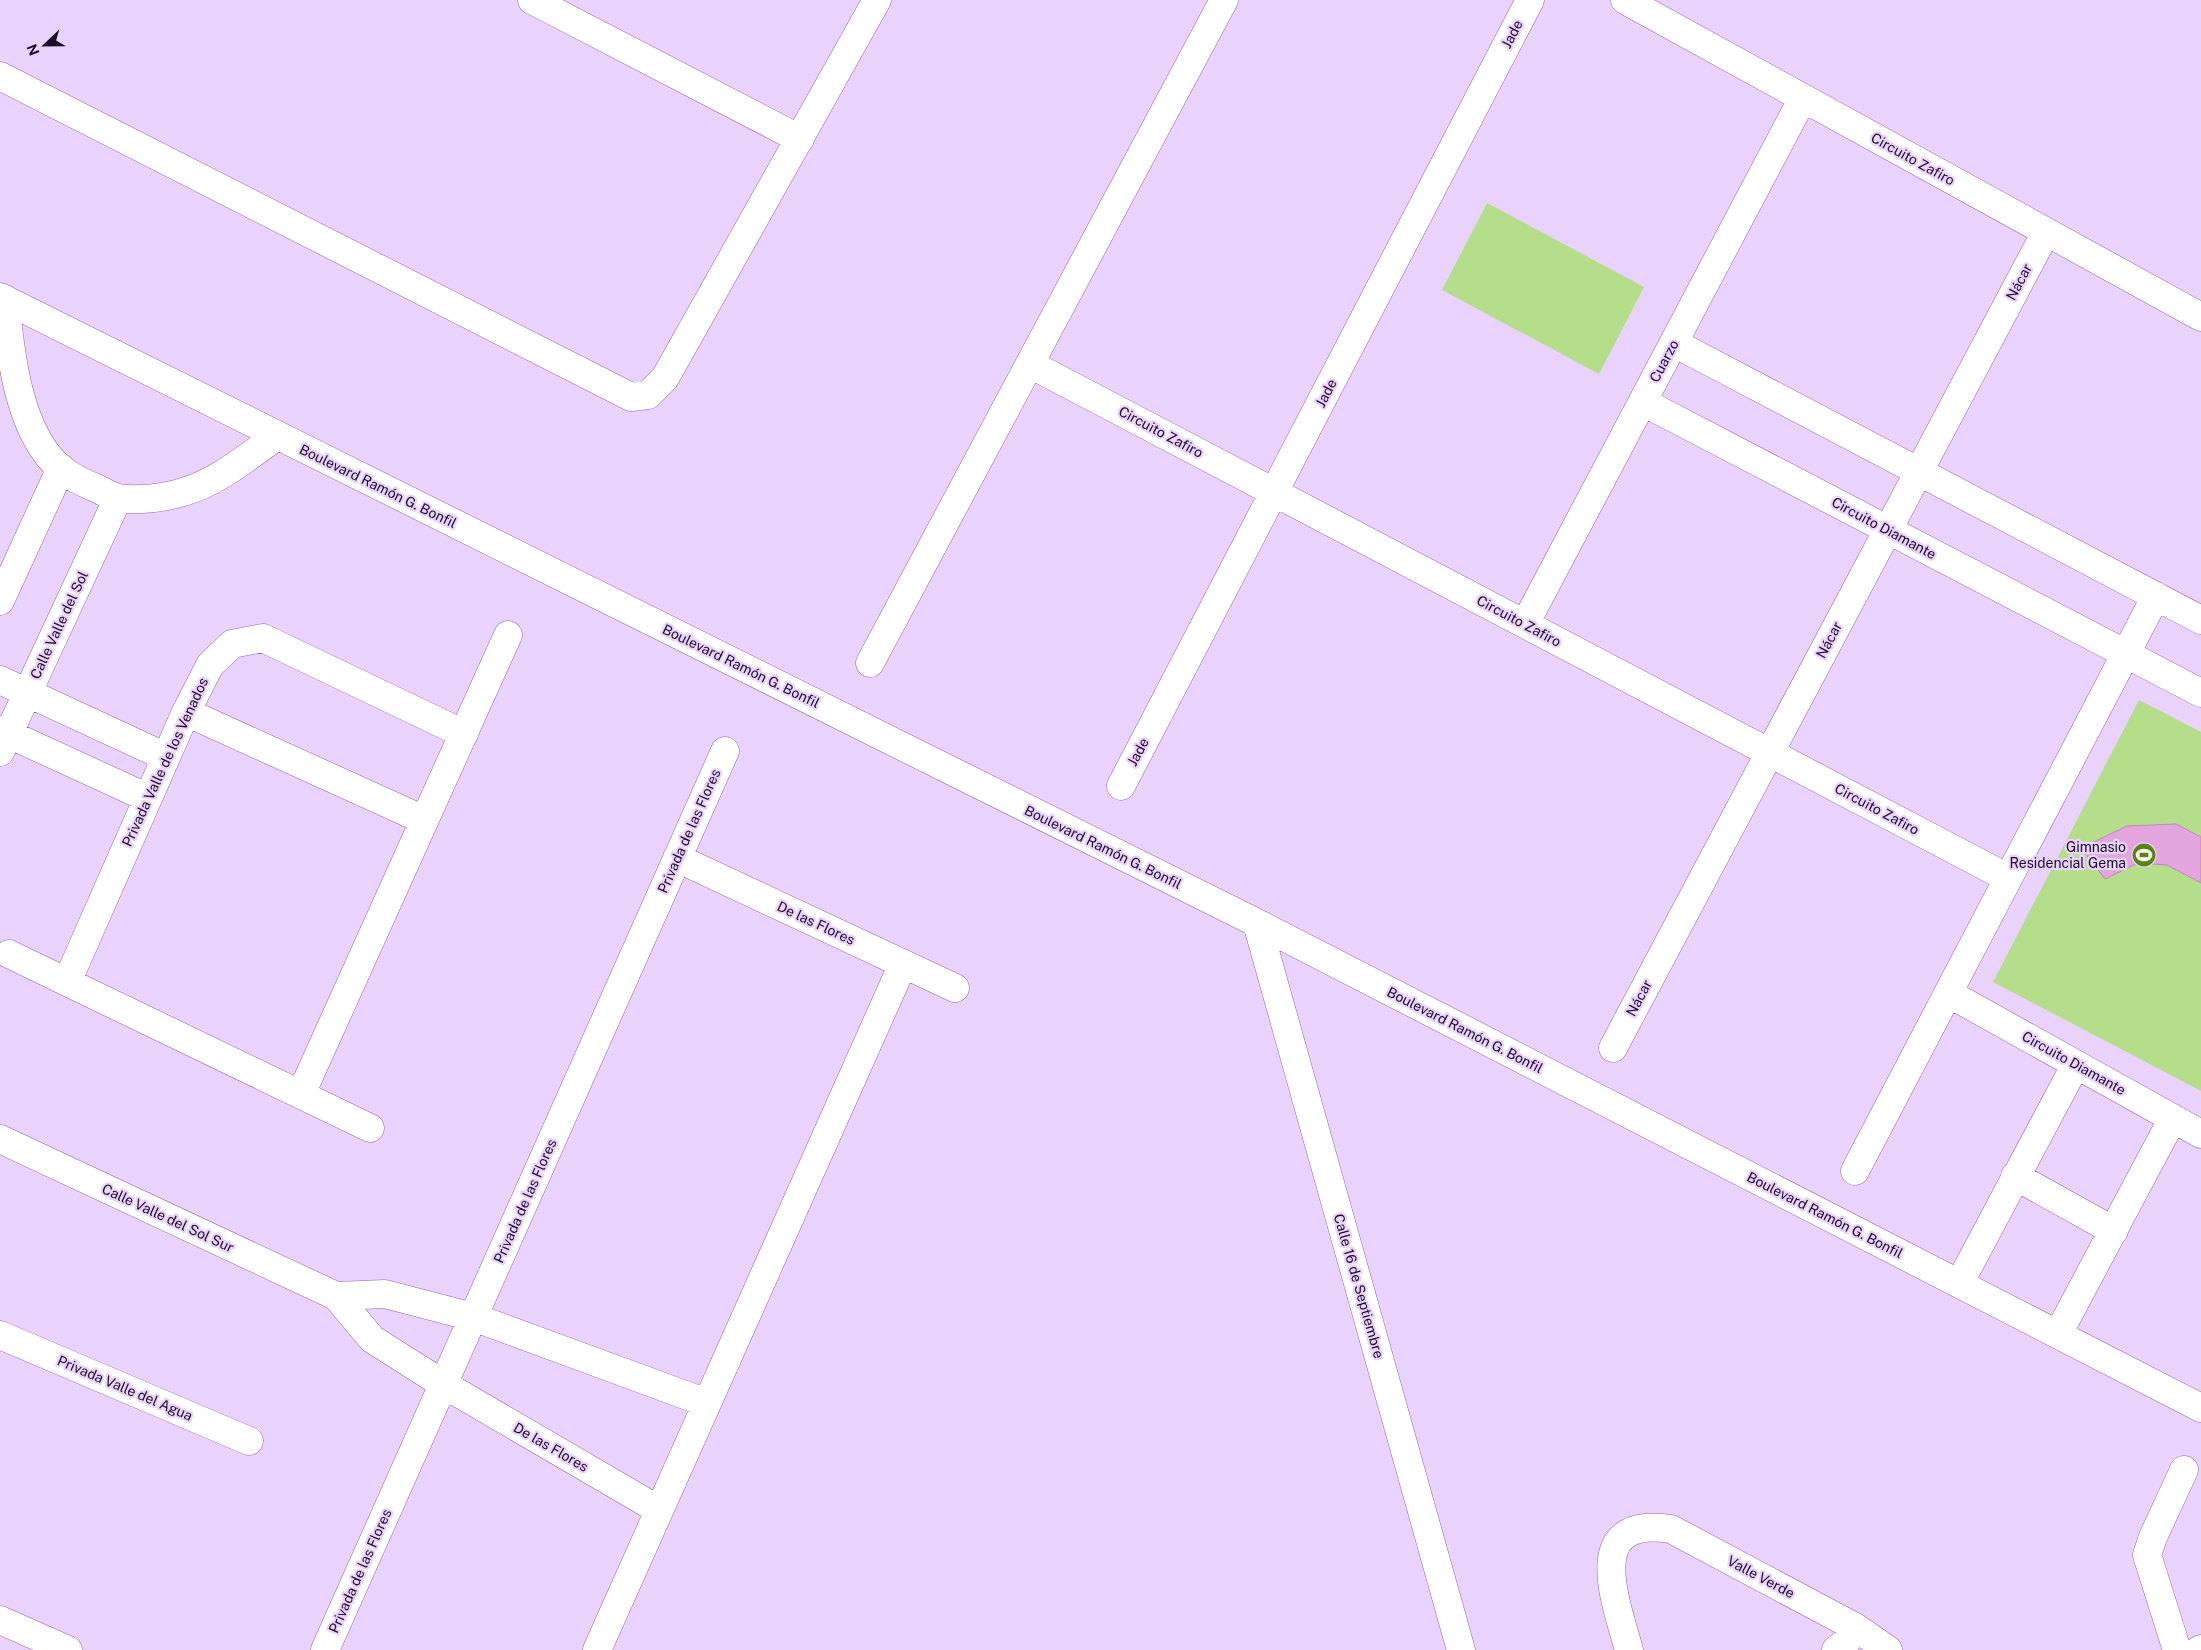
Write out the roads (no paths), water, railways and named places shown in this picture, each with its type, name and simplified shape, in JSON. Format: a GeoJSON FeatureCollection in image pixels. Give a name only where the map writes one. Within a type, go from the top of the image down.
{"type":"FeatureCollection","features":[{"type":"Feature","properties":{"kind":"street"},"geometry":{"type":"LineString","coordinates":[[532,0],[800,138]]}},
{"type":"Feature","properties":{"kind":"street"},"geometry":{"type":"LineString","coordinates":[[0,76],[631,397],[648,395],[665,378],[878,0]]}},
{"type":"Feature","properties":{"kind":"street"},"geometry":{"type":"LineString","coordinates":[[870,663],[1224,0]]}},
{"type":"Feature","properties":{"kind":"street","name":"Jade"},"geometry":{"type":"LineString","coordinates":[[1121,786],[1530,0]]}},
{"type":"Feature","properties":{"kind":"street","name":"Circuito Zafiro"},"geometry":{"type":"LineString","coordinates":[[1625,0],[2201,317]]}},
{"type":"Feature","properties":{"kind":"street","name":"Cuarzo"},"geometry":{"type":"LineString","coordinates":[[1526,624],[1803,98]]}},
{"type":"Feature","properties":{"kind":"street","name":"Nácar"},"geometry":{"type":"LineString","coordinates":[[1613,1048],[2046,232]]}},
{"type":"Feature","properties":{"kind":"street"},"geometry":{"type":"LineString","coordinates":[[2,298],[10,356],[20,396],[36,437],[61,468],[90,486],[118,498],[153,498],[183,493],[217,478],[277,436]]}},
{"type":"Feature","properties":{"kind":"street","name":"Boulevard Ramón G. Bonfil"},"geometry":{"type":"LineString","coordinates":[[2,298],[1257,923],[2201,1408]]}},
{"type":"Feature","properties":{"kind":"street"},"geometry":{"type":"LineString","coordinates":[[1674,343],[2201,620]]}},
{"type":"Feature","properties":{"kind":"street","name":"Circuito Zafiro"},"geometry":{"type":"LineString","coordinates":[[1030,364],[2008,878]]}},
{"type":"Feature","properties":{"kind":"street","name":"Circuito Diamante"},"geometry":{"type":"LineString","coordinates":[[1643,402],[2201,693]]}},
{"type":"Feature","properties":{"kind":"street"},"geometry":{"type":"LineString","coordinates":[[0,601],[61,468]]}},
{"type":"Feature","properties":{"kind":"street","name":"Calle Valle del Sol"},"geometry":{"type":"LineString","coordinates":[[3,739],[28,692],[118,498]]}},
{"type":"Feature","properties":{"kind":"street"},"geometry":{"type":"LineString","coordinates":[[1855,1171],[2156,596]]}},
{"type":"Feature","properties":{"kind":"street"},"geometry":{"type":"LineString","coordinates":[[300,1094],[508,635]]}},
{"type":"Feature","properties":{"kind":"street","name":"Privada Valle de los Venados"},"geometry":{"type":"LineString","coordinates":[[67,982],[186,712],[210,665],[232,644],[263,638],[464,734]]}},
{"type":"Feature","properties":{"kind":"street"},"geometry":{"type":"LineString","coordinates":[[0,680],[166,757]]}},
{"type":"Feature","properties":{"kind":"street"},"geometry":{"type":"LineString","coordinates":[[186,712],[424,820]]}},
{"type":"Feature","properties":{"kind":"street"},"geometry":{"type":"LineString","coordinates":[[3,739],[148,798]]}},
{"type":"Feature","properties":{"kind":"street","name":"Privada de las Flores"},"geometry":{"type":"LineString","coordinates":[[325,1650],[725,751]]}},
{"type":"Feature","properties":{"kind":"street","name":"De las Flores"},"geometry":{"type":"LineString","coordinates":[[677,858],[955,988]]}},
{"type":"Feature","properties":{"kind":"street","name":"Calle 16 de Septiembre"},"geometry":{"type":"LineString","coordinates":[[1257,923],[1461,1650]]}},
{"type":"Feature","properties":{"kind":"street"},"geometry":{"type":"LineString","coordinates":[[9,954],[370,1128]]}},
{"type":"Feature","properties":{"kind":"street"},"geometry":{"type":"LineString","coordinates":[[597,1650],[903,964]]}},
{"type":"Feature","properties":{"kind":"street","name":"Circuito Diamante"},"geometry":{"type":"LineString","coordinates":[[1948,993],[2201,1134]]}},
{"type":"Feature","properties":{"kind":"street"},"geometry":{"type":"LineString","coordinates":[[1959,1284],[2076,1064]]}},
{"type":"Feature","properties":{"kind":"street"},"geometry":{"type":"LineString","coordinates":[[2058,1334],[2173,1118]]}},
{"type":"Feature","properties":{"kind":"street","name":"Calle Valle del Sol Sur"},"geometry":{"type":"LineString","coordinates":[[0,1139],[336,1296],[372,1339],[443,1384]]}},
{"type":"Feature","properties":{"kind":"street"},"geometry":{"type":"LineString","coordinates":[[2016,1176],[2114,1231]]}},
{"type":"Feature","properties":{"kind":"street","name":"Calle Valle del Sol Sur"},"geometry":{"type":"LineString","coordinates":[[336,1296],[385,1294],[473,1317]]}},
{"type":"Feature","properties":{"kind":"street"},"geometry":{"type":"LineString","coordinates":[[473,1317],[707,1403]]}},
{"type":"Feature","properties":{"kind":"street","name":"Privada Valle del Agua"},"geometry":{"type":"LineString","coordinates":[[0,1335],[249,1441]]}},
{"type":"Feature","properties":{"kind":"street","name":"De las Flores"},"geometry":{"type":"LineString","coordinates":[[443,1384],[659,1510]]}},
{"type":"Feature","properties":{"kind":"street"},"geometry":{"type":"LineString","coordinates":[[2177,1650],[2147,1555],[2152,1537],[2184,1470]]}},
{"type":"Feature","properties":{"kind":"street","name":"Valle Verde"},"geometry":{"type":"LineString","coordinates":[[1630,1650],[1610,1581],[1612,1556],[1618,1544],[1628,1534],[1638,1529],[1654,1526],[1671,1529],[1855,1628],[1888,1650]]}},
{"type":"Feature","properties":{"kind":"street"},"geometry":{"type":"LineString","coordinates":[[0,1620],[68,1650]]}},
{"type":"Feature","properties":{"kind":"street"},"geometry":{"type":"LineString","coordinates":[[1836,1650],[1846,1642],[1855,1628]]}},
{"type":"Feature","properties":{"kind":"place","name":"Gimnasio Residencial Gema"},"geometry":{"type":"Point","coordinates":[2144,855]}}]}
